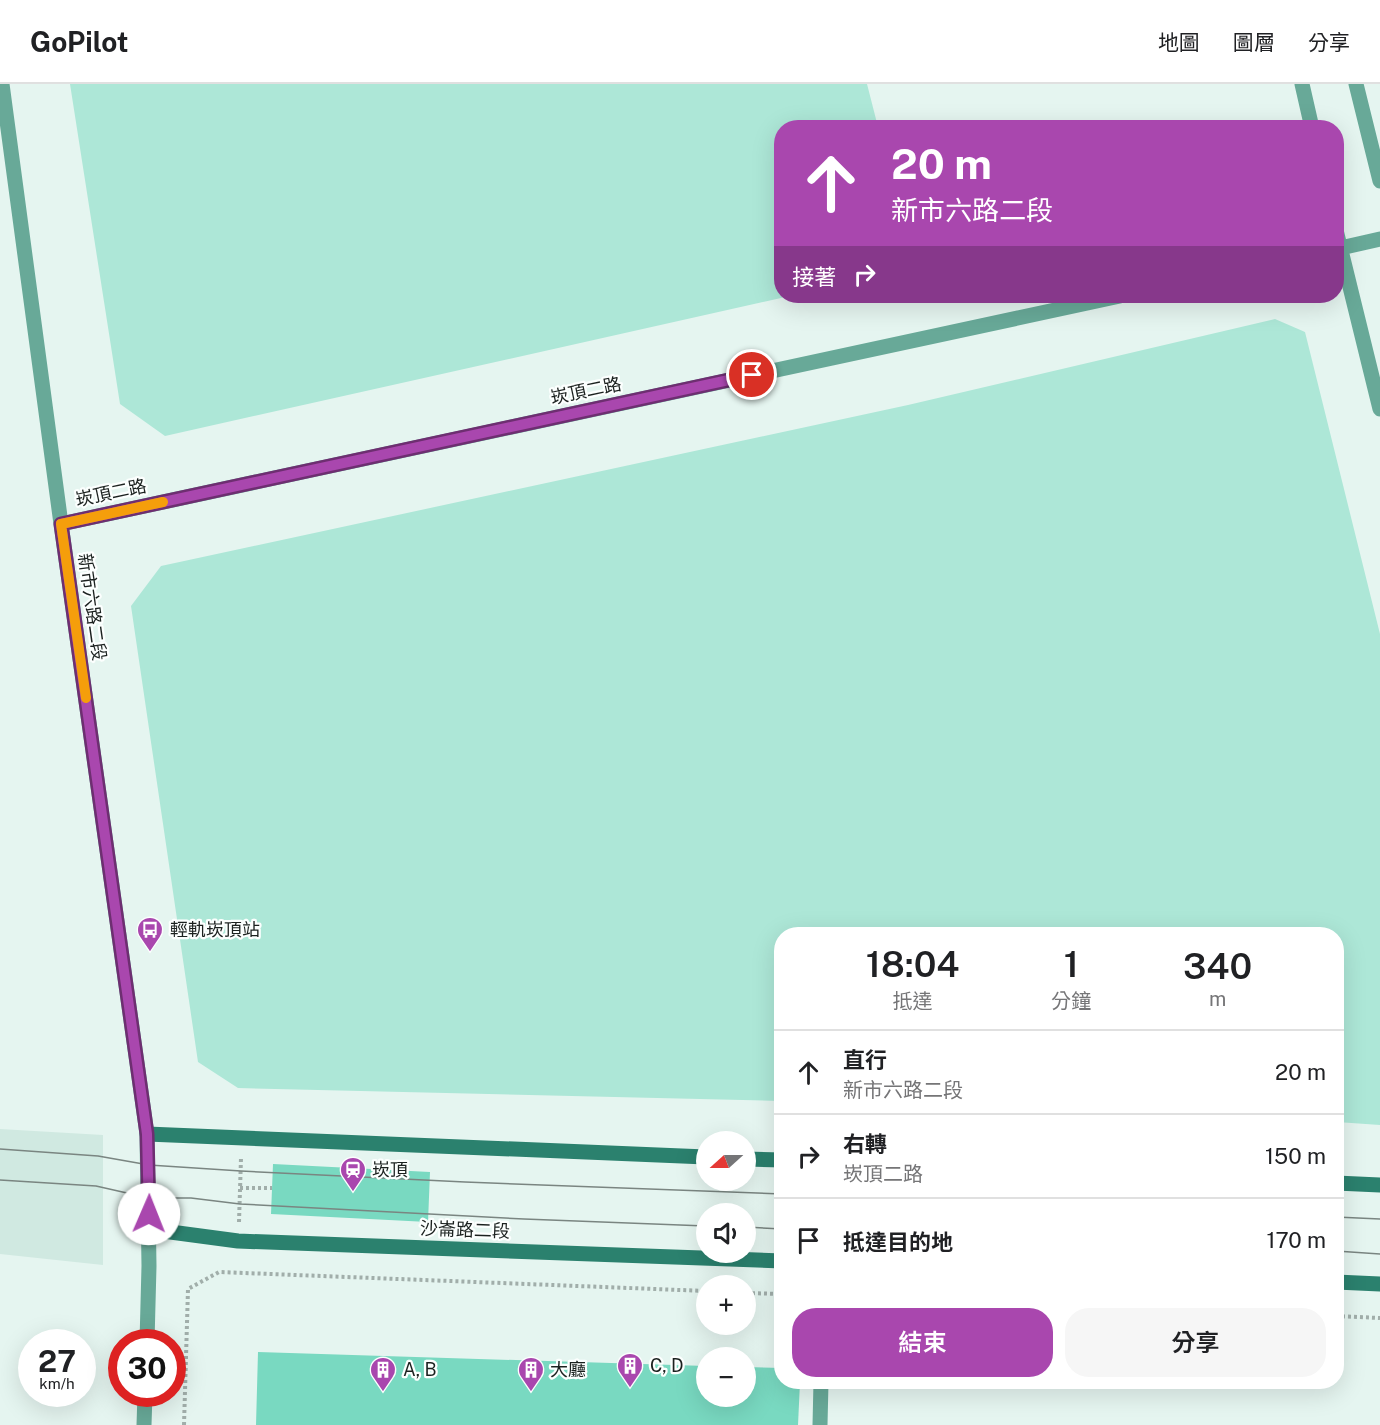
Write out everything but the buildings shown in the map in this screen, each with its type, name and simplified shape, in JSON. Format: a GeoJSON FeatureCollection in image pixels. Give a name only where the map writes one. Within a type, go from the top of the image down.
{"type":"FeatureCollection","features":[{"type":"Feature","properties":{"kind":"street","name":"新市六路二段"},"geometry":{"type":"LineString","coordinates":[[2,84],[147,1134],[150,1266],[148,1329]]}},
{"type":"Feature","properties":{"kind":"street"},"geometry":{"type":"LineString","coordinates":[[1302,84],[1310,120]]}},
{"type":"Feature","properties":{"kind":"street"},"geometry":{"type":"LineString","coordinates":[[1356,84],[1380,181]]}},
{"type":"Feature","properties":{"kind":"street"},"geometry":{"type":"LineString","coordinates":[[1344,247],[1380,239]]}},
{"type":"Feature","properties":{"kind":"street"},"geometry":{"type":"LineString","coordinates":[[1344,268],[1380,409]]}},
{"type":"Feature","properties":{"kind":"street","name":"崁頂二路"},"geometry":{"type":"LineString","coordinates":[[61,524],[1087,303]]}},
{"type":"Feature","properties":{"kind":"street"},"geometry":{"type":"LineString","coordinates":[[147,1134],[696,1157]]}},
{"type":"Feature","properties":{"kind":"street"},"geometry":{"type":"LineString","coordinates":[[756,1159],[774,1160]]}},
{"type":"Feature","properties":{"kind":"street"},"geometry":{"type":"LineString","coordinates":[[1344,1183],[1380,1185]]}},
{"type":"Feature","properties":{"kind":"street","name":"沙崙路二段"},"geometry":{"type":"LineString","coordinates":[[148,1229],[238,1241],[774,1261]]}},
{"type":"Feature","properties":{"kind":"street"},"geometry":{"type":"LineString","coordinates":[[1344,1282],[1380,1284]]}},
{"type":"Feature","properties":{"kind":"street"},"geometry":{"type":"LineString","coordinates":[[820,1425],[821,1389]]}},
{"type":"Feature","properties":{"kind":"street"},"geometry":{"type":"LineString","coordinates":[[144,1425],[145,1407]]}},
{"type":"Feature","properties":{"kind":"path"},"geometry":{"type":"LineString","coordinates":[[238,1241],[242,1138]]}},
{"type":"Feature","properties":{"kind":"path"},"geometry":{"type":"LineString","coordinates":[[240,1188],[272,1188]]}},
{"type":"Feature","properties":{"kind":"path"},"geometry":{"type":"LineString","coordinates":[[184,1425],[188,1288],[219,1272],[696,1291]]}},
{"type":"Feature","properties":{"kind":"path"},"geometry":{"type":"LineString","coordinates":[[756,1293],[774,1294]]}},
{"type":"Feature","properties":{"kind":"path"},"geometry":{"type":"LineString","coordinates":[[1344,1316],[1380,1318]]}},
{"type":"Feature","properties":{"kind":"shaded area"},"geometry":{"type":"Polygon","coordinates":[[[0,1129],[103,1135],[103,1265],[0,1254],[0,1129]]]}},
{"type":"Feature","properties":{"kind":"green space"},"geometry":{"type":"Polygon","coordinates":[[[70,84],[867,84],[876,120],[774,120],[774,300],[165,436],[120,404],[70,84]]]}},
{"type":"Feature","properties":{"kind":"green space"},"geometry":{"type":"Polygon","coordinates":[[[1275,319],[1305,332],[1380,634],[1380,1125],[1344,1122],[1344,927],[774,927],[774,1101],[238,1088],[198,1062],[131,606],[161,566],[908,405],[1275,319]]]}},
{"type":"Feature","properties":{"kind":"tram line"},"geometry":{"type":"LineString","coordinates":[[0,1149],[98,1156],[149,1165],[241,1171],[774,1194]]}},
{"type":"Feature","properties":{"kind":"tram line"},"geometry":{"type":"LineString","coordinates":[[0,1180],[96,1186],[149,1198],[191,1198],[240,1204],[696,1226]]}},
{"type":"Feature","properties":{"kind":"tram line"},"geometry":{"type":"LineString","coordinates":[[1344,1217],[1380,1219]]}},
{"type":"Feature","properties":{"kind":"tram line"},"geometry":{"type":"LineString","coordinates":[[756,1228],[774,1229]]}},
{"type":"Feature","properties":{"kind":"tram line"},"geometry":{"type":"LineString","coordinates":[[1344,1252],[1380,1254]]}},
{"type":"Feature","properties":{"kind":"slow traffic"},"geometry":{"type":"LineString","coordinates":[[86,698],[61,524],[163,502]]}},
{"type":"Feature","properties":{"kind":"place","name":"輕軌崁頂站"},"geometry":{"type":"Point","coordinates":[150,953]}},
{"type":"Feature","properties":{"kind":"place","name":"崁頂"},"geometry":{"type":"Point","coordinates":[353,1193]}},
{"type":"Feature","properties":{"kind":"place","name":"C, D"},"geometry":{"type":"Point","coordinates":[630,1389]}},
{"type":"Feature","properties":{"kind":"place","name":"A, B"},"geometry":{"type":"Point","coordinates":[383,1393]}},
{"type":"Feature","properties":{"kind":"place","name":"大廳"},"geometry":{"type":"Point","coordinates":[531,1393]}},
{"type":"Feature","properties":{"kind":"route"},"geometry":{"type":"LineString","coordinates":[[149,1214],[147,1134],[61,524],[752,375]]}}]}
